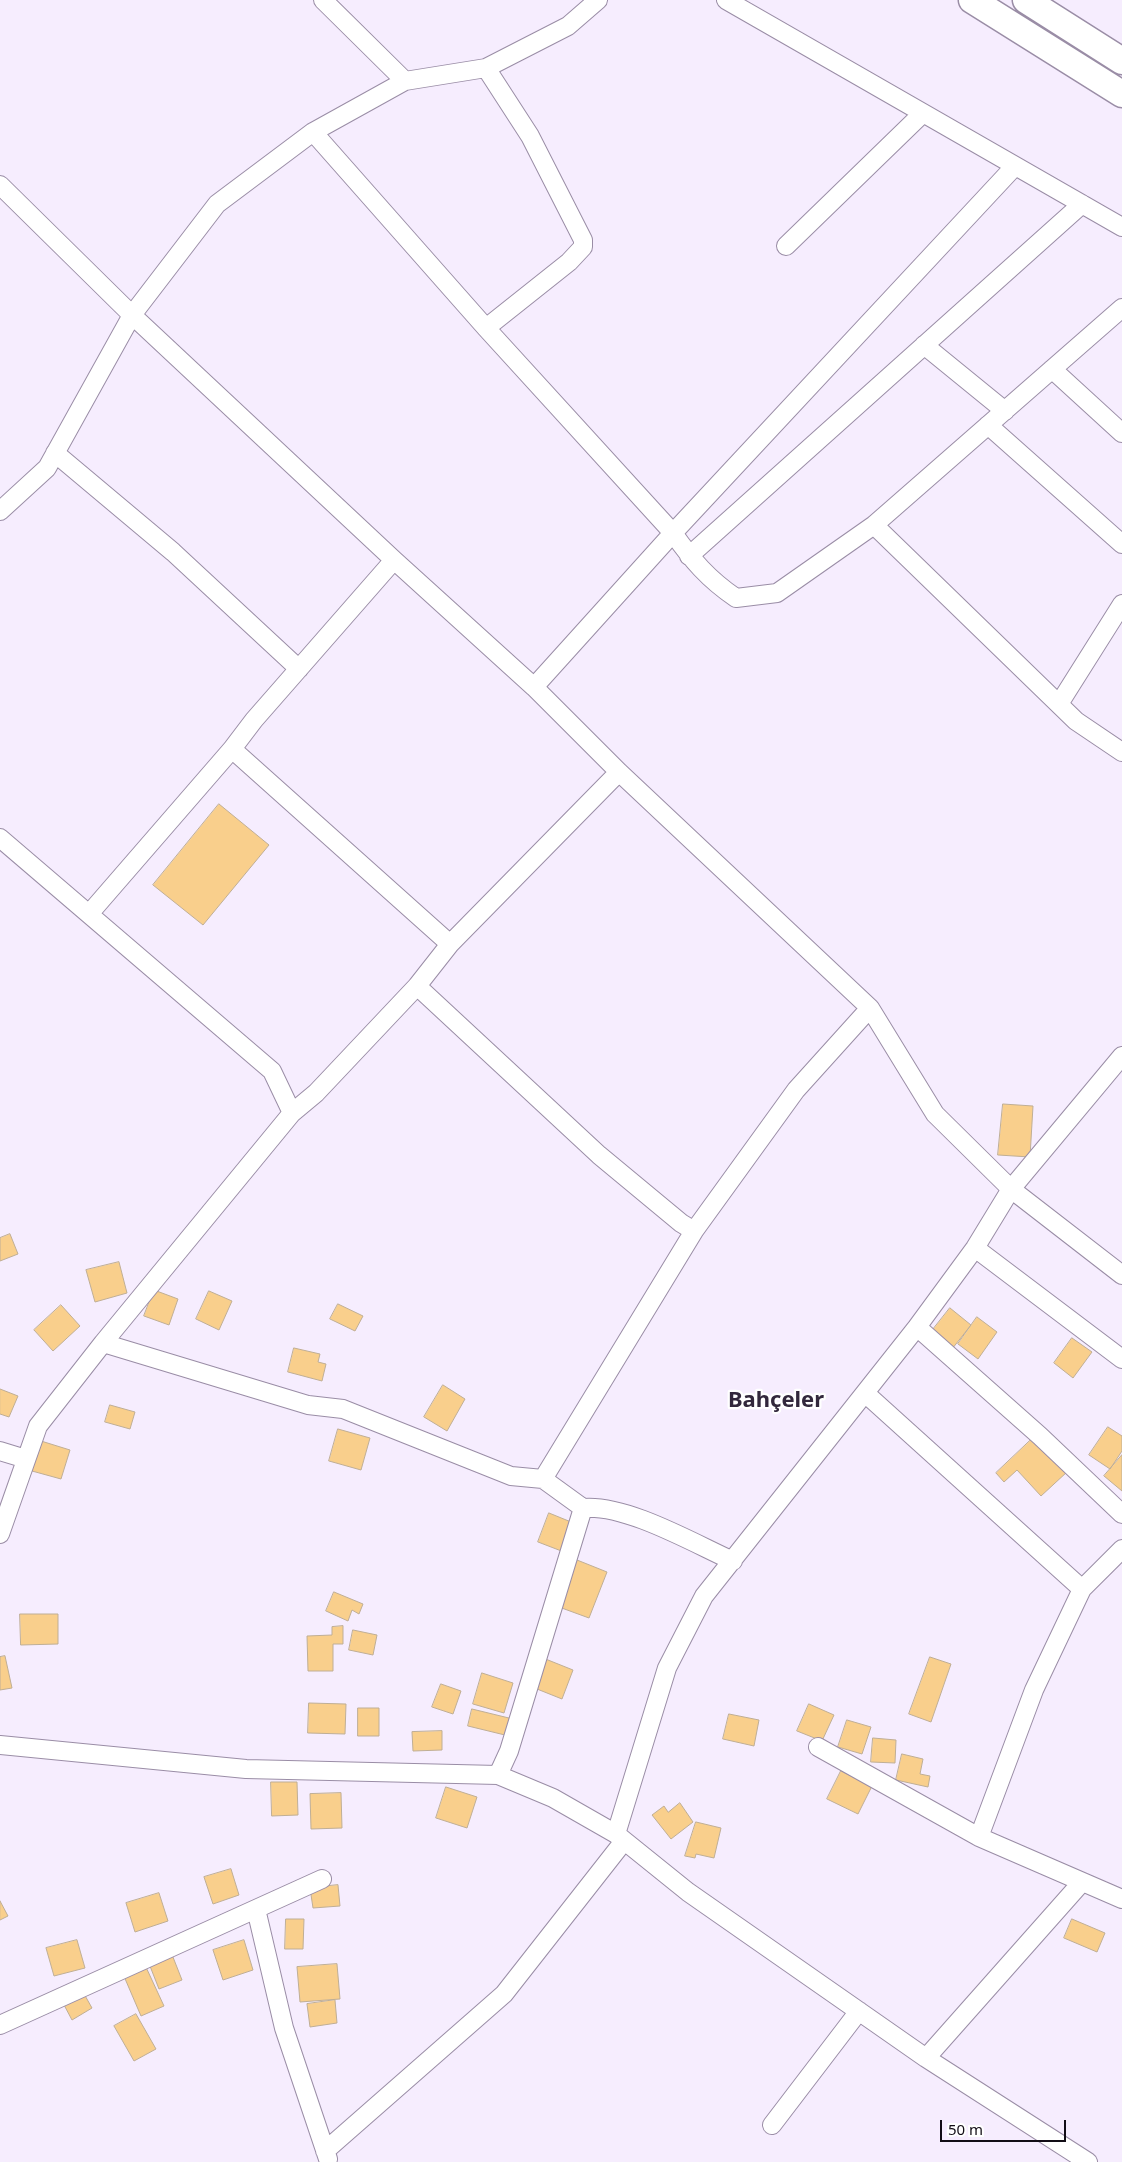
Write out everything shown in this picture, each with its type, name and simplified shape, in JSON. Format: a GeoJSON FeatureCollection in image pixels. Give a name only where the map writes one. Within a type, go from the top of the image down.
{"type":"FeatureCollection","features":[{"type":"Feature","properties":{"kind":"highway"},"geometry":{"type":"LineString","coordinates":[[972,0],[1122,94]]}},
{"type":"Feature","properties":{"kind":"highway"},"geometry":{"type":"LineString","coordinates":[[1026,0],[1122,61]]}},
{"type":"Feature","properties":{"kind":"street"},"geometry":{"type":"LineString","coordinates":[[323,0],[405,81]]}},
{"type":"Feature","properties":{"kind":"street"},"geometry":{"type":"LineString","coordinates":[[0,511],[46,468],[132,315],[217,204],[313,132],[405,81],[486,68],[568,26],[598,0]]}},
{"type":"Feature","properties":{"kind":"street"},"geometry":{"type":"LineString","coordinates":[[726,0],[1122,227]]}},
{"type":"Feature","properties":{"kind":"street"},"geometry":{"type":"LineString","coordinates":[[486,68],[530,136],[584,240],[584,247],[569,262],[486,328]]}},
{"type":"Feature","properties":{"kind":"street"},"geometry":{"type":"LineString","coordinates":[[786,246],[923,113]]}},
{"type":"Feature","properties":{"kind":"street"},"geometry":{"type":"LineString","coordinates":[[313,132],[486,328],[673,533],[689,556],[712,582],[736,598],[776,593],[874,525],[1122,308]]}},
{"type":"Feature","properties":{"kind":"street"},"geometry":{"type":"LineString","coordinates":[[534,687],[673,533],[1015,166]]}},
{"type":"Feature","properties":{"kind":"street"},"geometry":{"type":"LineString","coordinates":[[0,185],[132,315],[394,560],[534,687],[620,772],[870,1008],[935,1114],[1011,1189],[1122,1275]]}},
{"type":"Feature","properties":{"kind":"street"},"geometry":{"type":"LineString","coordinates":[[689,556],[1082,204]]}},
{"type":"Feature","properties":{"kind":"street"},"geometry":{"type":"LineString","coordinates":[[924,345],[1005,411]]}},
{"type":"Feature","properties":{"kind":"street"},"geometry":{"type":"LineString","coordinates":[[1052,369],[1122,433]]}},
{"type":"Feature","properties":{"kind":"street"},"geometry":{"type":"LineString","coordinates":[[988,425],[1122,544]]}},
{"type":"Feature","properties":{"kind":"street"},"geometry":{"type":"LineString","coordinates":[[55,453],[174,552],[299,669]]}},
{"type":"Feature","properties":{"kind":"street"},"geometry":{"type":"LineString","coordinates":[[874,525],[1076,721],[1122,752]]}},
{"type":"Feature","properties":{"kind":"street"},"geometry":{"type":"LineString","coordinates":[[89,914],[232,749],[254,720],[394,560]]}},
{"type":"Feature","properties":{"kind":"street"},"geometry":{"type":"LineString","coordinates":[[1059,704],[1117,625],[1122,604]]}},
{"type":"Feature","properties":{"kind":"street"},"geometry":{"type":"LineString","coordinates":[[232,749],[450,944]]}},
{"type":"Feature","properties":{"kind":"street"},"geometry":{"type":"LineString","coordinates":[[0,1534],[38,1426],[103,1343],[292,1113],[316,1093],[417,986],[450,944],[620,772]]}},
{"type":"Feature","properties":{"kind":"street"},"geometry":{"type":"LineString","coordinates":[[0,838],[272,1071],[292,1113]]}},
{"type":"Feature","properties":{"kind":"street"},"geometry":{"type":"LineString","coordinates":[[417,986],[599,1155],[680,1223],[694,1231]]}},
{"type":"Feature","properties":{"kind":"street"},"geometry":{"type":"LineString","coordinates":[[543,1479],[694,1231],[796,1090],[870,1008]]}},
{"type":"Feature","properties":{"kind":"street"},"geometry":{"type":"LineString","coordinates":[[256,1910],[284,2028],[327,2156],[504,1994],[620,1837],[668,1668],[704,1596],[917,1327],[975,1248],[1011,1189],[1122,1056]]}},
{"type":"Feature","properties":{"kind":"street"},"geometry":{"type":"LineString","coordinates":[[975,1248],[1122,1359]]}},
{"type":"Feature","properties":{"kind":"street"},"geometry":{"type":"LineString","coordinates":[[917,1327],[1040,1436],[1122,1514]]}},
{"type":"Feature","properties":{"kind":"street"},"geometry":{"type":"LineString","coordinates":[[103,1343],[308,1405],[343,1409],[511,1476],[543,1479],[584,1508],[595,1507],[633,1516],[732,1561]]}},
{"type":"Feature","properties":{"kind":"street"},"geometry":{"type":"LineString","coordinates":[[865,1393],[1082,1589]]}},
{"type":"Feature","properties":{"kind":"street"},"geometry":{"type":"LineString","coordinates":[[0,1451],[26,1458]]}},
{"type":"Feature","properties":{"kind":"street"},"geometry":{"type":"LineString","coordinates":[[498,1775],[509,1751],[584,1508]]}},
{"type":"Feature","properties":{"kind":"street"},"geometry":{"type":"LineString","coordinates":[[979,1837],[1034,1690],[1082,1589],[1122,1549]]}},
{"type":"Feature","properties":{"kind":"street"},"geometry":{"type":"LineString","coordinates":[[0,1745],[246,1769],[498,1775],[553,1798],[620,1837],[688,1892],[859,2012],[926,2058],[1088,2162]]}},
{"type":"Feature","properties":{"kind":"street"},"geometry":{"type":"LineString","coordinates":[[818,1748],[979,1837],[1122,1899]]}},
{"type":"Feature","properties":{"kind":"street"},"geometry":{"type":"LineString","coordinates":[[0,2025],[322,1880]]}},
{"type":"Feature","properties":{"kind":"street"},"geometry":{"type":"LineString","coordinates":[[926,2058],[1082,1882]]}},
{"type":"Feature","properties":{"kind":"street"},"geometry":{"type":"LineString","coordinates":[[772,2125],[859,2012]]}},
{"type":"Feature","properties":{"kind":"building"},"geometry":{"type":"Polygon","coordinates":[[[219,804],[269,845],[203,925],[153,885],[219,804]]]}},
{"type":"Feature","properties":{"kind":"building"},"geometry":{"type":"Polygon","coordinates":[[[1003,1104],[1033,1106],[1030,1157],[998,1155],[1003,1104]]]}},
{"type":"Feature","properties":{"kind":"building"},"geometry":{"type":"Polygon","coordinates":[[[10,1234],[18,1254],[0,1261],[0,1238],[10,1234]]]}},
{"type":"Feature","properties":{"kind":"building"},"geometry":{"type":"Polygon","coordinates":[[[119,1262],[127,1293],[95,1302],[86,1270],[119,1262]]]}},
{"type":"Feature","properties":{"kind":"building"},"geometry":{"type":"Polygon","coordinates":[[[154,1290],[178,1299],[169,1325],[144,1316],[154,1290]]]}},
{"type":"Feature","properties":{"kind":"building"},"geometry":{"type":"Polygon","coordinates":[[[209,1291],[232,1301],[219,1330],[196,1319],[209,1291]]]}},
{"type":"Feature","properties":{"kind":"building"},"geometry":{"type":"Polygon","coordinates":[[[338,1304],[363,1316],[355,1331],[330,1319],[338,1304]]]}},
{"type":"Feature","properties":{"kind":"building"},"geometry":{"type":"Polygon","coordinates":[[[61,1305],[80,1326],[53,1351],[34,1330],[61,1305]]]}},
{"type":"Feature","properties":{"kind":"building"},"geometry":{"type":"Polygon","coordinates":[[[950,1308],[971,1325],[952,1349],[931,1332],[950,1308]]]}},
{"type":"Feature","properties":{"kind":"building"},"geometry":{"type":"Polygon","coordinates":[[[977,1317],[997,1332],[978,1359],[958,1344],[977,1317]]]}},
{"type":"Feature","properties":{"kind":"building"},"geometry":{"type":"Polygon","coordinates":[[[1072,1338],[1092,1352],[1073,1378],[1054,1363],[1072,1338]]]}},
{"type":"Feature","properties":{"kind":"building"},"geometry":{"type":"Polygon","coordinates":[[[294,1348],[320,1354],[318,1362],[326,1364],[322,1381],[288,1372],[294,1348]]]}},
{"type":"Feature","properties":{"kind":"building"},"geometry":{"type":"Polygon","coordinates":[[[443,1385],[465,1399],[447,1431],[424,1417],[443,1385]]]}},
{"type":"Feature","properties":{"kind":"building"},"geometry":{"type":"Polygon","coordinates":[[[0,1389],[18,1396],[9,1417],[0,1414],[0,1389]]]}},
{"type":"Feature","properties":{"kind":"building"},"geometry":{"type":"Polygon","coordinates":[[[110,1405],[135,1412],[130,1429],[105,1422],[110,1405]]]}},
{"type":"Feature","properties":{"kind":"building"},"geometry":{"type":"Polygon","coordinates":[[[1108,1427],[1122,1436],[1122,1451],[1110,1469],[1089,1455],[1108,1427]]]}},
{"type":"Feature","properties":{"kind":"building"},"geometry":{"type":"Polygon","coordinates":[[[338,1429],[370,1438],[361,1470],[329,1461],[338,1429]]]}},
{"type":"Feature","properties":{"kind":"building"},"geometry":{"type":"Polygon","coordinates":[[[1034,1437],[1067,1472],[1041,1496],[1017,1470],[1004,1482],[996,1473],[1034,1437]]]}},
{"type":"Feature","properties":{"kind":"building"},"geometry":{"type":"Polygon","coordinates":[[[41,1441],[70,1450],[61,1479],[32,1471],[41,1441]]]}},
{"type":"Feature","properties":{"kind":"building"},"geometry":{"type":"Polygon","coordinates":[[[1122,1455],[1122,1491],[1104,1476],[1122,1455]]]}},
{"type":"Feature","properties":{"kind":"building"},"geometry":{"type":"Polygon","coordinates":[[[549,1513],[576,1524],[564,1552],[538,1542],[549,1513]]]}},
{"type":"Feature","properties":{"kind":"building"},"geometry":{"type":"Polygon","coordinates":[[[577,1560],[607,1572],[589,1618],[559,1607],[577,1560]]]}},
{"type":"Feature","properties":{"kind":"building"},"geometry":{"type":"Polygon","coordinates":[[[334,1592],[363,1604],[359,1614],[352,1610],[348,1621],[326,1611],[334,1592]]]}},
{"type":"Feature","properties":{"kind":"building"},"geometry":{"type":"Polygon","coordinates":[[[20,1614],[58,1614],[58,1644],[21,1645],[20,1614]]]}},
{"type":"Feature","properties":{"kind":"building"},"geometry":{"type":"Polygon","coordinates":[[[343,1626],[343,1644],[333,1644],[333,1671],[308,1671],[307,1636],[332,1635],[332,1627],[343,1626]]]}},
{"type":"Feature","properties":{"kind":"building"},"geometry":{"type":"Polygon","coordinates":[[[353,1630],[377,1635],[373,1655],[349,1650],[353,1630]]]}},
{"type":"Feature","properties":{"kind":"building"},"geometry":{"type":"Polygon","coordinates":[[[5,1656],[12,1688],[0,1690],[0,1657],[5,1656]]]}},
{"type":"Feature","properties":{"kind":"building"},"geometry":{"type":"Polygon","coordinates":[[[930,1657],[951,1664],[931,1722],[909,1714],[930,1657]]]}},
{"type":"Feature","properties":{"kind":"building"},"geometry":{"type":"Polygon","coordinates":[[[543,1658],[573,1670],[562,1699],[532,1687],[543,1658]]]}},
{"type":"Feature","properties":{"kind":"building"},"geometry":{"type":"Polygon","coordinates":[[[482,1673],[513,1683],[504,1713],[473,1704],[482,1673]]]}},
{"type":"Feature","properties":{"kind":"building"},"geometry":{"type":"Polygon","coordinates":[[[441,1684],[461,1691],[453,1714],[432,1707],[441,1684]]]}},
{"type":"Feature","properties":{"kind":"building"},"geometry":{"type":"Polygon","coordinates":[[[309,1703],[346,1704],[345,1734],[308,1733],[309,1703]]]}},
{"type":"Feature","properties":{"kind":"building"},"geometry":{"type":"Polygon","coordinates":[[[809,1704],[834,1715],[822,1741],[797,1731],[809,1704]]]}},
{"type":"Feature","properties":{"kind":"building"},"geometry":{"type":"Polygon","coordinates":[[[358,1708],[379,1708],[379,1736],[358,1736],[358,1708]]]}},
{"type":"Feature","properties":{"kind":"building"},"geometry":{"type":"Polygon","coordinates":[[[472,1709],[513,1719],[509,1736],[468,1726],[472,1709]]]}},
{"type":"Feature","properties":{"kind":"building"},"geometry":{"type":"Polygon","coordinates":[[[729,1714],[759,1720],[754,1746],[723,1739],[729,1714]]]}},
{"type":"Feature","properties":{"kind":"building"},"geometry":{"type":"Polygon","coordinates":[[[847,1720],[871,1727],[862,1754],[838,1747],[847,1720]]]}},
{"type":"Feature","properties":{"kind":"building"},"geometry":{"type":"Polygon","coordinates":[[[442,1731],[442,1750],[413,1751],[412,1732],[442,1731]]]}},
{"type":"Feature","properties":{"kind":"building"},"geometry":{"type":"Polygon","coordinates":[[[873,1738],[896,1740],[895,1763],[871,1762],[873,1738]]]}},
{"type":"Feature","properties":{"kind":"building"},"geometry":{"type":"Polygon","coordinates":[[[902,1754],[923,1759],[920,1774],[930,1776],[928,1787],[896,1780],[902,1754]]]}},
{"type":"Feature","properties":{"kind":"building"},"geometry":{"type":"Polygon","coordinates":[[[841,1771],[872,1786],[858,1814],[827,1799],[841,1771]]]}},
{"type":"Feature","properties":{"kind":"building"},"geometry":{"type":"Polygon","coordinates":[[[271,1782],[297,1782],[298,1815],[272,1816],[271,1782]]]}},
{"type":"Feature","properties":{"kind":"building"},"geometry":{"type":"Polygon","coordinates":[[[446,1787],[477,1797],[467,1828],[436,1818],[446,1787]]]}},
{"type":"Feature","properties":{"kind":"building"},"geometry":{"type":"Polygon","coordinates":[[[341,1793],[342,1828],[311,1829],[310,1794],[341,1793]]]}},
{"type":"Feature","properties":{"kind":"building"},"geometry":{"type":"Polygon","coordinates":[[[680,1803],[693,1822],[671,1839],[652,1815],[664,1806],[668,1812],[680,1803]]]}},
{"type":"Feature","properties":{"kind":"building"},"geometry":{"type":"Polygon","coordinates":[[[696,1822],[721,1828],[714,1858],[696,1854],[695,1858],[685,1856],[696,1822]]]}},
{"type":"Feature","properties":{"kind":"building"},"geometry":{"type":"Polygon","coordinates":[[[231,1869],[239,1895],[213,1904],[204,1877],[231,1869]]]}},
{"type":"Feature","properties":{"kind":"building"},"geometry":{"type":"Polygon","coordinates":[[[338,1885],[340,1906],[313,1908],[310,1888],[338,1885]]]}},
{"type":"Feature","properties":{"kind":"building"},"geometry":{"type":"Polygon","coordinates":[[[159,1893],[168,1921],[135,1932],[126,1903],[159,1893]]]}},
{"type":"Feature","properties":{"kind":"building"},"geometry":{"type":"Polygon","coordinates":[[[0,1901],[8,1916],[0,1920],[0,1901]]]}},
{"type":"Feature","properties":{"kind":"building"},"geometry":{"type":"Polygon","coordinates":[[[286,1919],[304,1919],[303,1949],[285,1949],[286,1919]]]}},
{"type":"Feature","properties":{"kind":"building"},"geometry":{"type":"Polygon","coordinates":[[[1072,1919],[1105,1933],[1097,1952],[1064,1938],[1072,1919]]]}},
{"type":"Feature","properties":{"kind":"building"},"geometry":{"type":"Polygon","coordinates":[[[77,1940],[85,1968],[54,1976],[46,1948],[77,1940]]]}},
{"type":"Feature","properties":{"kind":"building"},"geometry":{"type":"Polygon","coordinates":[[[244,1940],[253,1970],[223,1980],[213,1950],[244,1940]]]}},
{"type":"Feature","properties":{"kind":"building"},"geometry":{"type":"Polygon","coordinates":[[[171,1952],[182,1980],[159,1989],[148,1961],[171,1952]]]}},
{"type":"Feature","properties":{"kind":"building"},"geometry":{"type":"Polygon","coordinates":[[[337,1964],[340,1999],[300,2002],[297,1967],[337,1964]]]}},
{"type":"Feature","properties":{"kind":"building"},"geometry":{"type":"Polygon","coordinates":[[[145,1965],[164,2006],[141,2016],[123,1974],[145,1965]]]}},
{"type":"Feature","properties":{"kind":"building"},"geometry":{"type":"Polygon","coordinates":[[[83,1992],[92,2008],[72,2020],[63,2003],[83,1992]]]}},
{"type":"Feature","properties":{"kind":"building"},"geometry":{"type":"Polygon","coordinates":[[[335,2000],[337,2023],[310,2027],[307,2004],[335,2000]]]}},
{"type":"Feature","properties":{"kind":"building"},"geometry":{"type":"Polygon","coordinates":[[[136,2014],[156,2049],[134,2061],[114,2026],[136,2014]]]}},
{"type":"Feature","properties":{"kind":"district","name":"Bahçeler"},"geometry":{"type":"Point","coordinates":[776,1401]}}]}
